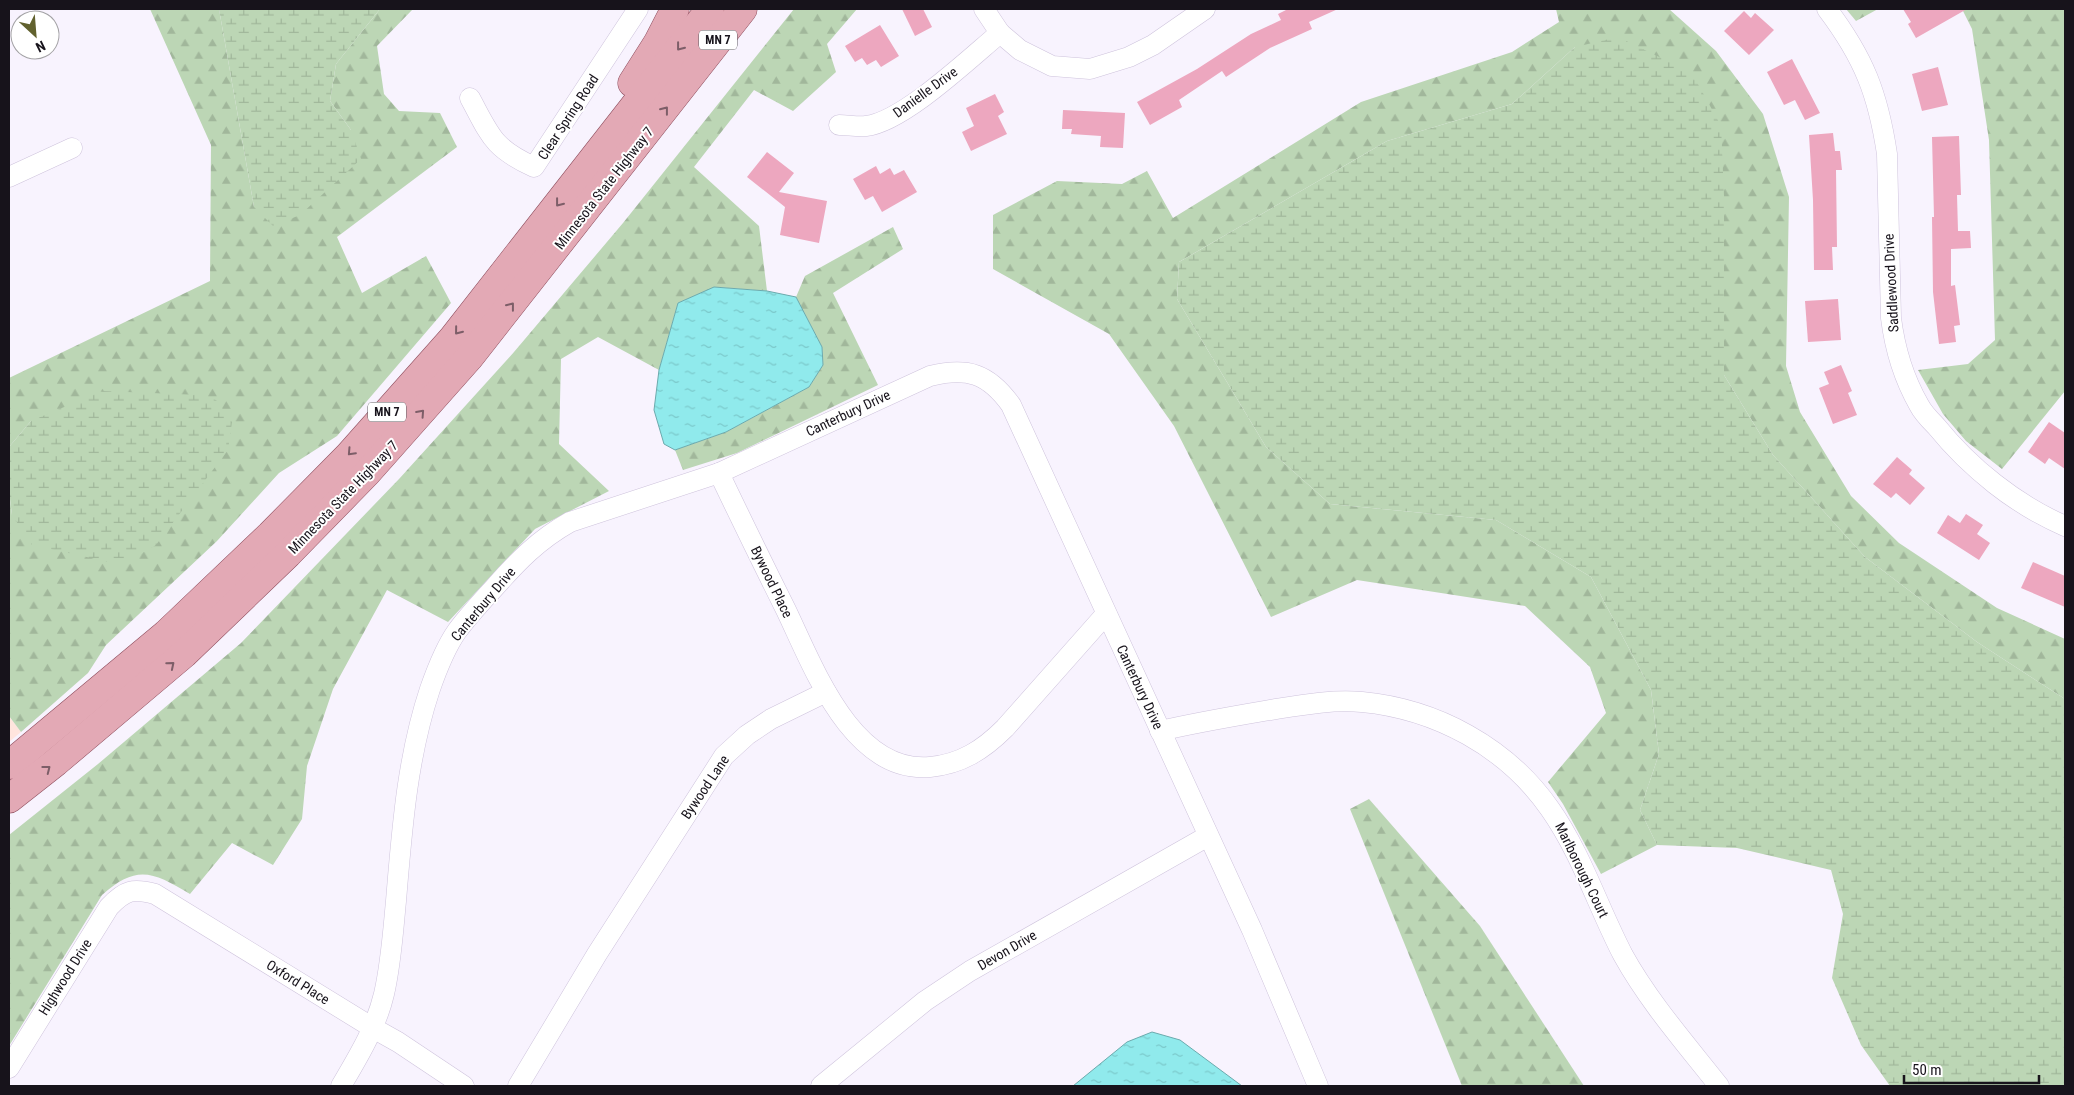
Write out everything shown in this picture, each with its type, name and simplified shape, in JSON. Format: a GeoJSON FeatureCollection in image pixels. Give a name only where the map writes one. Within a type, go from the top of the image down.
{"type":"FeatureCollection","features":[{"type":"Feature","properties":{"kind":"main road"},"geometry":{"type":"LineString","coordinates":[[585,168],[590,147],[658,42],[675,9]]}},
{"type":"Feature","properties":{"kind":"main road","name":"Minnesota State Highway 7"},"geometry":{"type":"LineString","coordinates":[[9,765],[166,634],[270,535],[349,455],[452,339],[710,9]]}},
{"type":"Feature","properties":{"kind":"main road","name":"Minnesota State Highway 7"},"geometry":{"type":"LineString","coordinates":[[9,799],[184,654],[288,554],[367,473],[469,358],[742,9]]}},
{"type":"Feature","properties":{"kind":"street","name":"Clear Spring Road"},"geometry":{"type":"LineString","coordinates":[[470,98],[492,139],[502,150],[534,167],[638,9]]}},
{"type":"Feature","properties":{"kind":"street"},"geometry":{"type":"LineString","coordinates":[[984,9],[1000,33],[1020,50],[1052,66],[1090,69],[1129,57],[1153,45],[1205,9]]}},
{"type":"Feature","properties":{"kind":"street","name":"Saddlewood Drive"},"geometry":{"type":"LineString","coordinates":[[1827,9],[1857,52],[1868,75],[1877,101],[1883,128],[1887,154],[1891,318],[1894,343],[1901,369],[1920,407],[1947,440],[1974,467],[2015,498],[2065,526]]}},
{"type":"Feature","properties":{"kind":"street","name":"Danielle Drive"},"geometry":{"type":"LineString","coordinates":[[839,125],[866,126],[886,119],[928,92],[1000,33]]}},
{"type":"Feature","properties":{"kind":"street"},"geometry":{"type":"LineString","coordinates":[[9,176],[72,148]]}},
{"type":"Feature","properties":{"kind":"street","name":"Canterbury Drive"},"geometry":{"type":"LineString","coordinates":[[341,1086],[373,1028],[384,995],[390,960],[410,764],[421,716],[438,666],[456,632],[481,602],[528,551],[548,535],[570,522],[719,473],[930,376],[949,371],[968,372],[985,378],[1000,390],[1011,405],[1252,930],[1318,1086]]}},
{"type":"Feature","properties":{"kind":"street","name":"Bywood Place"},"geometry":{"type":"LineString","coordinates":[[719,473],[826,692]]}},
{"type":"Feature","properties":{"kind":"street"},"geometry":{"type":"LineString","coordinates":[[826,692],[855,734],[873,750],[896,764],[921,768],[947,766],[970,757],[992,741],[1106,614]]}},
{"type":"Feature","properties":{"kind":"street","name":"Bywood Lane"},"geometry":{"type":"LineString","coordinates":[[518,1086],[596,954],[724,756],[747,735],[771,718],[826,692]]}},
{"type":"Feature","properties":{"kind":"street","name":"Marlborough Court"},"geometry":{"type":"LineString","coordinates":[[1160,731],[1309,704],[1361,702],[1406,709],[1448,724],[1487,746],[1521,775],[1550,809],[1573,848],[1624,956],[1660,1011],[1719,1086]]}},
{"type":"Feature","properties":{"kind":"street","name":"Devon Drive"},"geometry":{"type":"LineString","coordinates":[[821,1086],[925,1000],[1208,836]]}},
{"type":"Feature","properties":{"kind":"street","name":"Oxford Place"},"geometry":{"type":"LineString","coordinates":[[128,891],[140,890],[155,894],[398,1042],[464,1086]]}},
{"type":"Feature","properties":{"kind":"street","name":"Highwood Drive"},"geometry":{"type":"LineString","coordinates":[[9,1068],[108,907],[128,891]]}},
{"type":"Feature","properties":{"kind":"shaded area"},"geometry":{"type":"Polygon","coordinates":[[[9,716],[21,732],[9,742],[9,716]]]}},
{"type":"Feature","properties":{"kind":"green space"},"geometry":{"type":"Polygon","coordinates":[[[150,9],[219,9],[254,207],[351,130],[330,101],[336,64],[380,9],[413,9],[377,46],[384,94],[399,111],[440,113],[457,147],[337,237],[362,293],[426,256],[451,303],[337,436],[279,473],[217,541],[106,645],[88,673],[21,732],[9,716],[9,491],[12,515],[31,421],[9,447],[9,378],[210,281],[211,145],[150,9]]]}},
{"type":"Feature","properties":{"kind":"green space"},"geometry":{"type":"Polygon","coordinates":[[[219,9],[380,9],[336,64],[330,101],[351,130],[361,159],[300,215],[273,226],[254,207],[219,9]]]}},
{"type":"Feature","properties":{"kind":"green space"},"geometry":{"type":"Polygon","coordinates":[[[794,9],[857,9],[827,44],[836,72],[793,111],[754,90],[694,167],[759,226],[767,291],[715,287],[678,303],[659,370],[598,337],[561,359],[559,444],[609,491],[535,529],[448,622],[387,590],[333,689],[307,766],[302,819],[273,865],[232,843],[190,894],[155,876],[135,875],[114,885],[102,895],[9,1046],[9,835],[98,764],[241,643],[399,479],[514,352],[623,223],[794,9]]]}},
{"type":"Feature","properties":{"kind":"green space"},"geometry":{"type":"Polygon","coordinates":[[[1556,9],[1669,9],[1716,51],[1763,114],[1789,197],[1786,366],[1800,412],[1851,496],[1899,543],[1997,608],[2065,639],[2065,699],[1977,642],[1865,557],[1773,455],[1724,375],[1724,196],[1575,47],[1512,104],[1387,141],[1179,262],[1177,299],[1266,447],[1330,504],[1496,520],[1591,577],[1651,690],[1659,754],[1640,810],[1657,845],[1601,874],[1563,804],[1548,782],[1606,713],[1590,667],[1525,606],[1357,580],[1271,617],[1174,426],[1109,334],[993,269],[993,215],[1057,181],[1122,184],[1147,171],[1173,218],[1361,102],[1512,52],[1559,22],[1556,9]]]}},
{"type":"Feature","properties":{"kind":"green space"},"geometry":{"type":"Polygon","coordinates":[[[1846,9],[1878,9],[1856,21],[1846,9]]]}},
{"type":"Feature","properties":{"kind":"green space"},"geometry":{"type":"Polygon","coordinates":[[[1962,9],[2065,9],[2065,391],[2002,469],[1966,441],[1943,414],[1918,370],[1968,364],[1995,340],[1989,140],[1972,29],[1962,9]]]}},
{"type":"Feature","properties":{"kind":"green space"},"geometry":{"type":"Polygon","coordinates":[[[1618,37],[1692,73],[1721,126],[1724,196],[1724,375],[1773,455],[1865,557],[1977,642],[2065,699],[2065,1086],[1890,1086],[1861,1045],[1832,978],[1843,914],[1831,870],[1737,848],[1657,845],[1640,810],[1659,754],[1651,690],[1591,577],[1496,520],[1330,504],[1266,447],[1177,299],[1179,262],[1387,141],[1512,104],[1575,47],[1618,37]]]}},
{"type":"Feature","properties":{"kind":"green space"},"geometry":{"type":"Polygon","coordinates":[[[893,227],[903,249],[833,293],[878,385],[737,453],[683,470],[675,450],[726,432],[809,387],[823,365],[822,347],[796,297],[805,276],[893,227]]]}},
{"type":"Feature","properties":{"kind":"green space"},"geometry":{"type":"Polygon","coordinates":[[[102,391],[201,395],[216,400],[232,422],[228,450],[156,545],[123,565],[32,545],[12,515],[9,491],[9,447],[31,421],[102,391]]]}},
{"type":"Feature","properties":{"kind":"green space"},"geometry":{"type":"Polygon","coordinates":[[[1369,799],[1480,926],[1584,1086],[1462,1086],[1350,809],[1369,799]]]}},
{"type":"Feature","properties":{"kind":"water"},"geometry":{"type":"Polygon","coordinates":[[[714,287],[767,291],[796,297],[822,347],[823,365],[809,387],[726,432],[675,450],[664,444],[654,410],[659,370],[678,303],[714,287]]]}},
{"type":"Feature","properties":{"kind":"water"},"geometry":{"type":"Polygon","coordinates":[[[1152,1032],[1180,1040],[1242,1086],[1073,1086],[1127,1042],[1152,1032]]]}},
{"type":"Feature","properties":{"kind":"building"},"geometry":{"type":"Polygon","coordinates":[[[902,9],[923,9],[932,27],[915,36],[902,9]]]}},
{"type":"Feature","properties":{"kind":"building"},"geometry":{"type":"Polygon","coordinates":[[[1288,9],[1338,9],[1309,22],[1312,29],[1270,48],[1226,77],[1222,71],[1179,100],[1182,107],[1150,125],[1137,102],[1197,69],[1251,34],[1281,20],[1278,14],[1288,9]]]}},
{"type":"Feature","properties":{"kind":"building"},"geometry":{"type":"Polygon","coordinates":[[[1903,9],[1967,9],[1916,38],[1908,24],[1911,22],[1903,9]]]}},
{"type":"Feature","properties":{"kind":"building"},"geometry":{"type":"Polygon","coordinates":[[[1744,11],[1751,18],[1755,13],[1774,30],[1749,55],[1724,31],[1744,11]]]}},
{"type":"Feature","properties":{"kind":"building"},"geometry":{"type":"Polygon","coordinates":[[[880,25],[899,56],[881,67],[876,60],[867,65],[862,58],[855,62],[845,46],[880,25]]]}},
{"type":"Feature","properties":{"kind":"building"},"geometry":{"type":"Polygon","coordinates":[[[1792,59],[1820,113],[1805,120],[1795,100],[1784,105],[1767,72],[1792,59]]]}},
{"type":"Feature","properties":{"kind":"building"},"geometry":{"type":"Polygon","coordinates":[[[1938,67],[1948,105],[1922,111],[1912,74],[1938,67]]]}},
{"type":"Feature","properties":{"kind":"building"},"geometry":{"type":"Polygon","coordinates":[[[995,94],[1004,112],[998,116],[1007,134],[971,151],[962,132],[974,126],[966,108],[995,94]]]}},
{"type":"Feature","properties":{"kind":"building"},"geometry":{"type":"Polygon","coordinates":[[[1063,110],[1125,113],[1123,148],[1100,147],[1101,136],[1071,134],[1072,129],[1062,129],[1063,110]]]}},
{"type":"Feature","properties":{"kind":"building"},"geometry":{"type":"Polygon","coordinates":[[[1833,133],[1835,151],[1840,151],[1842,170],[1836,170],[1837,247],[1832,247],[1833,270],[1814,270],[1813,200],[1809,135],[1833,133]]]}},
{"type":"Feature","properties":{"kind":"building"},"geometry":{"type":"Polygon","coordinates":[[[1959,136],[1961,195],[1957,195],[1958,231],[1970,231],[1971,248],[1951,249],[1951,286],[1955,285],[1960,325],[1954,326],[1956,342],[1939,344],[1933,292],[1932,137],[1959,136]]]}},
{"type":"Feature","properties":{"kind":"building"},"geometry":{"type":"Polygon","coordinates":[[[767,152],[794,173],[779,192],[827,201],[819,243],[780,235],[785,207],[747,177],[767,152]]]}},
{"type":"Feature","properties":{"kind":"building"},"geometry":{"type":"Polygon","coordinates":[[[876,166],[880,174],[890,168],[894,175],[904,170],[917,192],[882,212],[873,196],[865,200],[853,179],[876,166]]]}},
{"type":"Feature","properties":{"kind":"building"},"geometry":{"type":"Polygon","coordinates":[[[1838,299],[1841,340],[1808,342],[1805,301],[1838,299]]]}},
{"type":"Feature","properties":{"kind":"building"},"geometry":{"type":"Polygon","coordinates":[[[1841,365],[1852,391],[1848,393],[1857,415],[1833,424],[1819,388],[1829,384],[1824,372],[1841,365]]]}},
{"type":"Feature","properties":{"kind":"building"},"geometry":{"type":"Polygon","coordinates":[[[2049,422],[2065,433],[2065,469],[2049,458],[2045,464],[2028,452],[2049,422]]]}},
{"type":"Feature","properties":{"kind":"building"},"geometry":{"type":"Polygon","coordinates":[[[1897,457],[1912,470],[1909,474],[1925,488],[1910,505],[1896,493],[1891,498],[1873,484],[1897,457]]]}},
{"type":"Feature","properties":{"kind":"building"},"geometry":{"type":"Polygon","coordinates":[[[1966,514],[1983,525],[1977,534],[1990,543],[1979,560],[1937,533],[1948,515],[1960,523],[1966,514]]]}},
{"type":"Feature","properties":{"kind":"building"},"geometry":{"type":"Polygon","coordinates":[[[2033,562],[2065,576],[2065,607],[2021,588],[2033,562]]]}}]}
